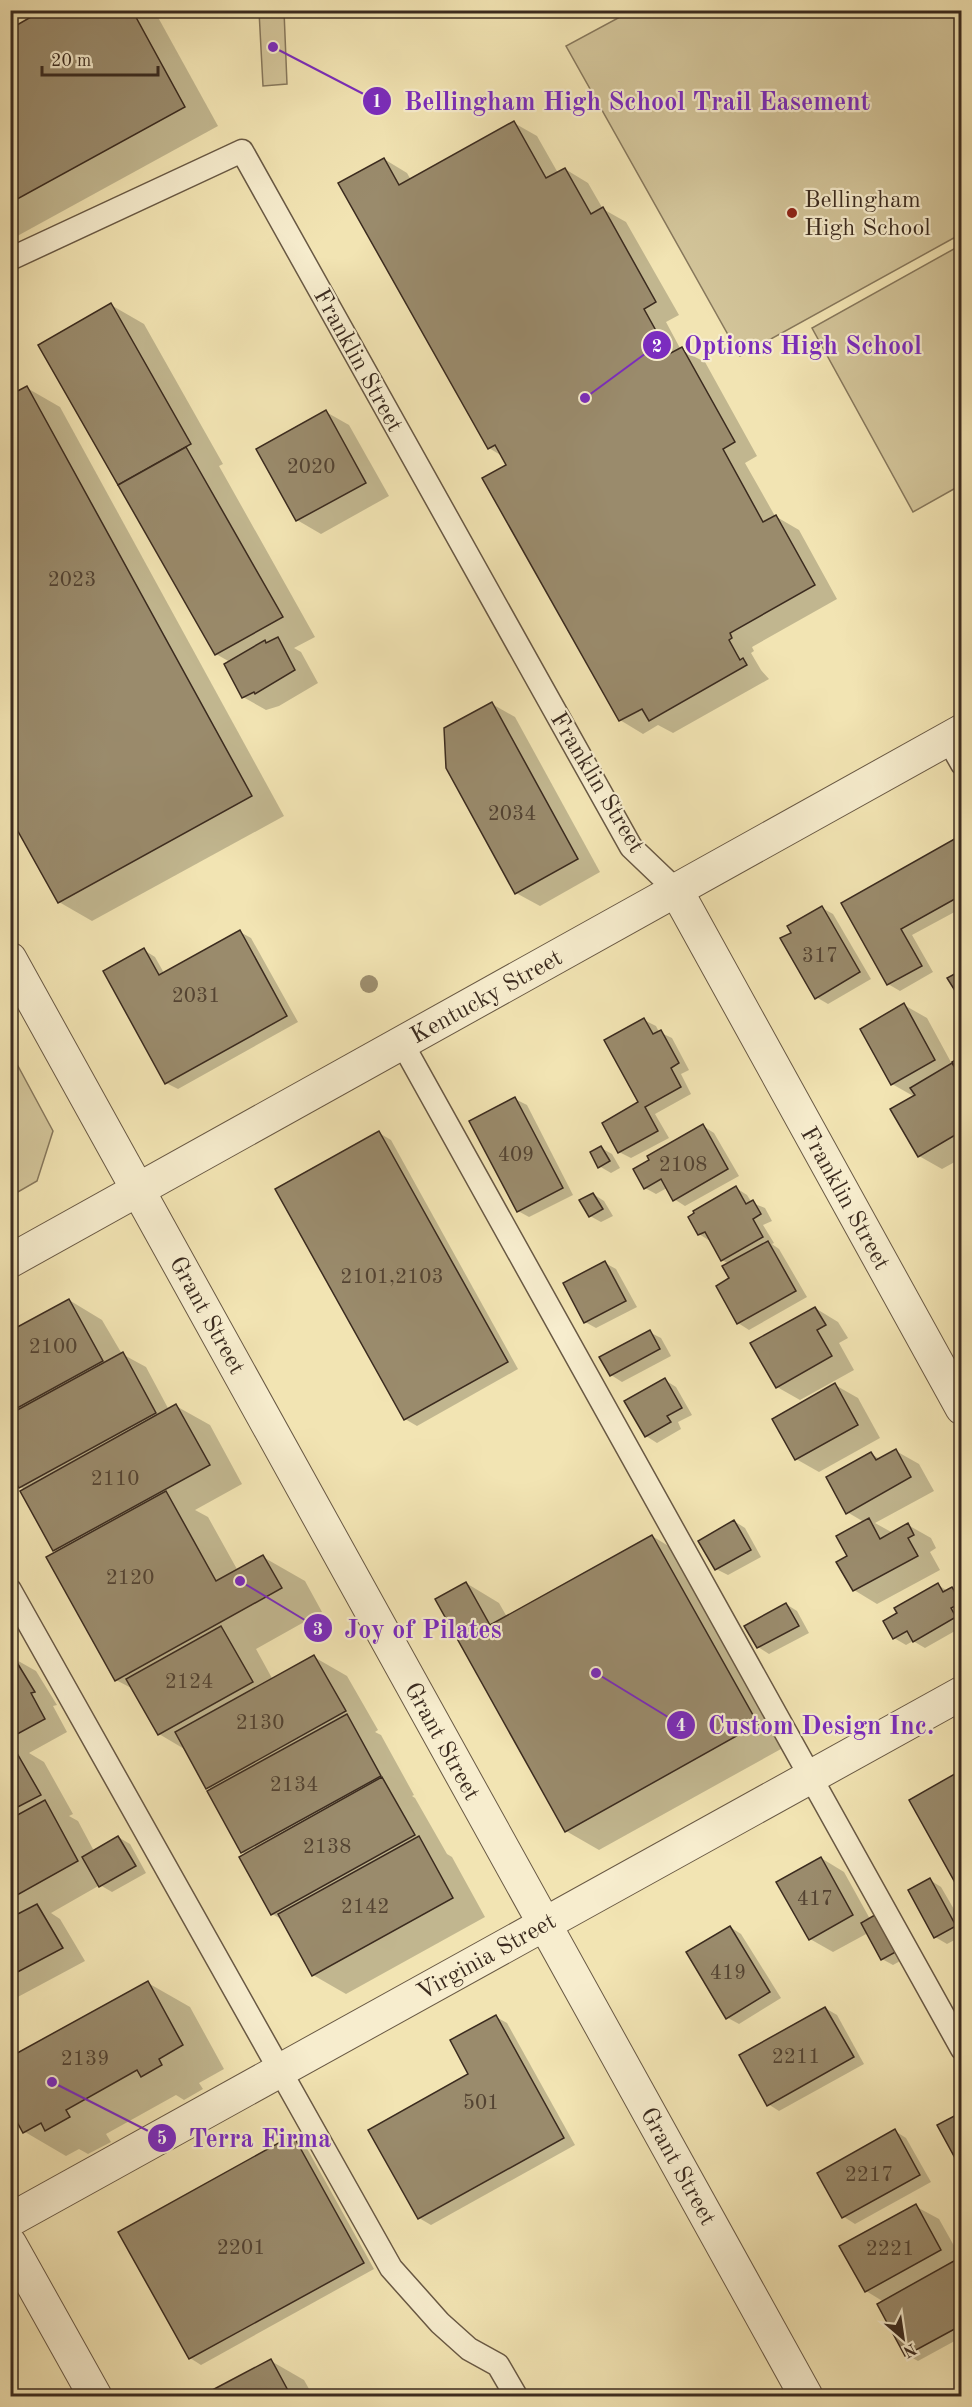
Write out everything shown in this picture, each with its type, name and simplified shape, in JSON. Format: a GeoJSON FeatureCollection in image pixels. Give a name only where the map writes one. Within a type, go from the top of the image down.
{"type":"FeatureCollection","features":[{"type":"Feature","properties":{"kind":"street","name":"Kentucky Street"},"geometry":{"type":"LineString","coordinates":[[10,1261],[676,890],[957,744]]}},
{"type":"Feature","properties":{"kind":"street","name":"Franklin Street"},"geometry":{"type":"LineString","coordinates":[[676,890],[962,1408]]}},
{"type":"Feature","properties":{"kind":"street","name":"Grant Street"},"geometry":{"type":"LineString","coordinates":[[10,959],[806,2397]]}},
{"type":"Feature","properties":{"kind":"street","name":"Virginia Street"},"geometry":{"type":"LineString","coordinates":[[10,2220],[962,1693]]}},
{"type":"Feature","properties":{"kind":"street"},"geometry":{"type":"LineString","coordinates":[[10,2244],[95,2397]]}},
{"type":"Feature","properties":{"kind":"lane","name":"Franklin Street"},"geometry":{"type":"LineString","coordinates":[[10,259],[242,151],[631,847],[676,890]]}},
{"type":"Feature","properties":{"kind":"lane"},"geometry":{"type":"LineString","coordinates":[[402,1043],[962,2049]]}},
{"type":"Feature","properties":{"kind":"lane"},"geometry":{"type":"LineString","coordinates":[[10,1590],[391,2268],[440,2323],[469,2349],[498,2365],[516,2397]]}},
{"type":"Feature","properties":{"kind":"shaded area"},"geometry":{"type":"Polygon","coordinates":[[[259,11],[284,11],[287,84],[263,86],[259,11]]]}},
{"type":"Feature","properties":{"kind":"shaded area","name":"Bellingham High School"},"geometry":{"type":"Polygon","coordinates":[[[631,11],[961,11],[961,234],[740,356],[566,46],[631,11]]]}},
{"type":"Feature","properties":{"kind":"shaded area"},"geometry":{"type":"Polygon","coordinates":[[[961,245],[961,485],[913,512],[812,328],[961,245]]]}},
{"type":"Feature","properties":{"kind":"shaded area"},"geometry":{"type":"Polygon","coordinates":[[[11,1053],[53,1131],[37,1181],[11,1196],[11,1053]]]}},
{"type":"Feature","properties":{"kind":"building"},"geometry":{"type":"Polygon","coordinates":[[[43,10],[132,10],[185,107],[10,203],[10,29],[43,10]]]}},
{"type":"Feature","properties":{"kind":"building"},"geometry":{"type":"Polygon","coordinates":[[[514,121],[546,178],[565,168],[591,214],[603,207],[656,302],[644,309],[669,354],[682,347],[735,442],[723,449],[763,522],[776,515],[815,585],[730,633],[732,638],[729,640],[740,660],[743,658],[747,665],[649,721],[642,709],[619,721],[482,478],[506,465],[495,445],[488,449],[338,183],[384,158],[399,185],[514,121]]]}},
{"type":"Feature","properties":{"kind":"building"},"geometry":{"type":"Polygon","coordinates":[[[111,303],[191,444],[118,485],[38,345],[111,303]]]}},
{"type":"Feature","properties":{"kind":"building"},"geometry":{"type":"Polygon","coordinates":[[[27,386],[252,796],[58,903],[10,817],[10,768],[13,767],[10,763],[10,395],[27,386]]]}},
{"type":"Feature","properties":{"kind":"building"},"geometry":{"type":"Polygon","coordinates":[[[326,410],[366,483],[296,521],[256,449],[326,410]]]}},
{"type":"Feature","properties":{"kind":"building"},"geometry":{"type":"Polygon","coordinates":[[[186,447],[283,617],[215,655],[118,485],[186,447]]]}},
{"type":"Feature","properties":{"kind":"building"},"geometry":{"type":"Polygon","coordinates":[[[278,637],[295,670],[255,694],[254,692],[242,698],[224,664],[265,640],[266,643],[278,637]]]}},
{"type":"Feature","properties":{"kind":"building"},"geometry":{"type":"Polygon","coordinates":[[[492,702],[578,859],[515,894],[446,768],[444,728],[492,702]]]}},
{"type":"Feature","properties":{"kind":"building"},"geometry":{"type":"Polygon","coordinates":[[[958,837],[962,843],[962,895],[901,929],[922,966],[887,985],[841,903],[958,837]]]}},
{"type":"Feature","properties":{"kind":"building"},"geometry":{"type":"Polygon","coordinates":[[[822,906],[860,972],[815,999],[780,938],[791,933],[787,926],[822,906]]]}},
{"type":"Feature","properties":{"kind":"building"},"geometry":{"type":"Polygon","coordinates":[[[240,930],[287,1016],[165,1084],[103,971],[144,948],[159,975],[240,930]]]}},
{"type":"Feature","properties":{"kind":"building"},"geometry":{"type":"Polygon","coordinates":[[[962,970],[962,1002],[947,978],[962,970]]]}},
{"type":"Feature","properties":{"kind":"building"},"geometry":{"type":"Polygon","coordinates":[[[904,1003],[935,1060],[891,1085],[860,1029],[904,1003]]]}},
{"type":"Feature","properties":{"kind":"building"},"geometry":{"type":"Polygon","coordinates":[[[644,1018],[653,1034],[661,1030],[679,1063],[671,1068],[681,1087],[645,1107],[658,1131],[618,1153],[602,1123],[638,1102],[604,1040],[644,1018]]]}},
{"type":"Feature","properties":{"kind":"building"},"geometry":{"type":"Polygon","coordinates":[[[962,1056],[962,1078],[952,1062],[962,1056]]]}},
{"type":"Feature","properties":{"kind":"building"},"geometry":{"type":"Polygon","coordinates":[[[952,1063],[962,1079],[962,1131],[918,1157],[890,1109],[915,1095],[910,1088],[952,1063]]]}},
{"type":"Feature","properties":{"kind":"building"},"geometry":{"type":"Polygon","coordinates":[[[515,1097],[563,1188],[517,1212],[469,1121],[515,1097]]]}},
{"type":"Feature","properties":{"kind":"building"},"geometry":{"type":"Polygon","coordinates":[[[703,1124],[728,1169],[673,1201],[661,1179],[644,1189],[633,1169],[649,1160],[647,1156],[703,1124]]]}},
{"type":"Feature","properties":{"kind":"building"},"geometry":{"type":"Polygon","coordinates":[[[379,1131],[508,1362],[404,1420],[275,1189],[379,1131]]]}},
{"type":"Feature","properties":{"kind":"building"},"geometry":{"type":"Polygon","coordinates":[[[601,1146],[610,1161],[598,1168],[590,1152],[601,1146]]]}},
{"type":"Feature","properties":{"kind":"building"},"geometry":{"type":"Polygon","coordinates":[[[736,1186],[746,1204],[753,1200],[761,1214],[753,1219],[763,1237],[721,1261],[705,1232],[698,1235],[688,1217],[694,1213],[693,1211],[736,1186]]]}},
{"type":"Feature","properties":{"kind":"building"},"geometry":{"type":"Polygon","coordinates":[[[593,1193],[603,1209],[589,1217],[579,1200],[593,1193]]]}},
{"type":"Feature","properties":{"kind":"building"},"geometry":{"type":"Polygon","coordinates":[[[768,1241],[796,1291],[737,1324],[716,1286],[729,1278],[722,1266],[768,1241]]]}},
{"type":"Feature","properties":{"kind":"building"},"geometry":{"type":"Polygon","coordinates":[[[605,1261],[626,1301],[584,1323],[563,1283],[605,1261]]]}},
{"type":"Feature","properties":{"kind":"building"},"geometry":{"type":"Polygon","coordinates":[[[69,1299],[103,1361],[10,1412],[10,1331],[69,1299]]]}},
{"type":"Feature","properties":{"kind":"building"},"geometry":{"type":"Polygon","coordinates":[[[815,1307],[826,1325],[817,1330],[832,1356],[776,1388],[750,1343],[815,1307]]]}},
{"type":"Feature","properties":{"kind":"building"},"geometry":{"type":"Polygon","coordinates":[[[650,1330],[660,1349],[610,1376],[599,1357],[650,1330]]]}},
{"type":"Feature","properties":{"kind":"building"},"geometry":{"type":"Polygon","coordinates":[[[123,1352],[156,1413],[19,1488],[10,1472],[10,1414],[123,1352]]]}},
{"type":"Feature","properties":{"kind":"building"},"geometry":{"type":"Polygon","coordinates":[[[665,1378],[682,1408],[667,1416],[671,1422],[645,1437],[624,1401],[665,1378]]]}},
{"type":"Feature","properties":{"kind":"building"},"geometry":{"type":"Polygon","coordinates":[[[835,1383],[858,1425],[795,1460],[772,1419],[835,1383]]]}},
{"type":"Feature","properties":{"kind":"building"},"geometry":{"type":"Polygon","coordinates":[[[176,1404],[210,1465],[53,1551],[20,1491],[176,1404]]]}},
{"type":"Feature","properties":{"kind":"building"},"geometry":{"type":"Polygon","coordinates":[[[896,1449],[911,1477],[846,1514],[826,1477],[871,1452],[876,1460],[896,1449]]]}},
{"type":"Feature","properties":{"kind":"building"},"geometry":{"type":"Polygon","coordinates":[[[166,1491],[216,1581],[263,1555],[282,1588],[115,1681],[46,1557],[166,1491]]]}},
{"type":"Feature","properties":{"kind":"building"},"geometry":{"type":"Polygon","coordinates":[[[869,1518],[880,1539],[908,1523],[914,1535],[908,1538],[918,1556],[853,1591],[836,1562],[847,1556],[836,1536],[869,1518]]]}},
{"type":"Feature","properties":{"kind":"building"},"geometry":{"type":"Polygon","coordinates":[[[734,1520],[751,1550],[715,1570],[698,1541],[734,1520]]]}},
{"type":"Feature","properties":{"kind":"building"},"geometry":{"type":"Polygon","coordinates":[[[652,1535],[758,1724],[565,1832],[435,1599],[466,1582],[490,1625],[652,1535]]]}},
{"type":"Feature","properties":{"kind":"building"},"geometry":{"type":"Polygon","coordinates":[[[938,1583],[943,1592],[952,1587],[961,1603],[951,1608],[956,1617],[913,1642],[907,1631],[893,1639],[883,1621],[897,1613],[894,1608],[938,1583]]]}},
{"type":"Feature","properties":{"kind":"building"},"geometry":{"type":"Polygon","coordinates":[[[786,1603],[799,1626],[757,1648],[744,1626],[786,1603]]]}},
{"type":"Feature","properties":{"kind":"building"},"geometry":{"type":"Polygon","coordinates":[[[221,1626],[253,1682],[158,1735],[126,1679],[221,1626]]]}},
{"type":"Feature","properties":{"kind":"building"},"geometry":{"type":"Polygon","coordinates":[[[314,1655],[346,1711],[206,1789],[175,1732],[314,1655]]]}},
{"type":"Feature","properties":{"kind":"building"},"geometry":{"type":"Polygon","coordinates":[[[13,1656],[35,1692],[31,1693],[45,1719],[10,1738],[10,1657],[13,1656]]]}},
{"type":"Feature","properties":{"kind":"building"},"geometry":{"type":"Polygon","coordinates":[[[347,1714],[381,1776],[241,1853],[207,1791],[347,1714]]]}},
{"type":"Feature","properties":{"kind":"building"},"geometry":{"type":"Polygon","coordinates":[[[10,1741],[41,1795],[10,1811],[10,1741]]]}},
{"type":"Feature","properties":{"kind":"building"},"geometry":{"type":"Polygon","coordinates":[[[960,1771],[962,1884],[957,1886],[909,1800],[960,1771]]]}},
{"type":"Feature","properties":{"kind":"building"},"geometry":{"type":"Polygon","coordinates":[[[382,1777],[415,1835],[271,1915],[239,1857],[382,1777]]]}},
{"type":"Feature","properties":{"kind":"building"},"geometry":{"type":"Polygon","coordinates":[[[45,1800],[78,1861],[10,1899],[10,1819],[45,1800]]]}},
{"type":"Feature","properties":{"kind":"building"},"geometry":{"type":"Polygon","coordinates":[[[118,1836],[136,1866],[99,1887],[82,1857],[118,1836]]]}},
{"type":"Feature","properties":{"kind":"building"},"geometry":{"type":"Polygon","coordinates":[[[419,1836],[453,1898],[312,1976],[278,1914],[419,1836]]]}},
{"type":"Feature","properties":{"kind":"building"},"geometry":{"type":"Polygon","coordinates":[[[821,1857],[853,1915],[809,1940],[776,1882],[821,1857]]]}},
{"type":"Feature","properties":{"kind":"building"},"geometry":{"type":"Polygon","coordinates":[[[930,1878],[956,1926],[934,1938],[908,1890],[930,1878]]]}},
{"type":"Feature","properties":{"kind":"building"},"geometry":{"type":"Polygon","coordinates":[[[37,1904],[63,1948],[10,1976],[10,1918],[37,1904]]]}},
{"type":"Feature","properties":{"kind":"building"},"geometry":{"type":"Polygon","coordinates":[[[880,1912],[901,1949],[881,1960],[861,1923],[880,1912]]]}},
{"type":"Feature","properties":{"kind":"building"},"geometry":{"type":"Polygon","coordinates":[[[730,1926],[770,1992],[726,2019],[686,1952],[730,1926]]]}},
{"type":"Feature","properties":{"kind":"building"},"geometry":{"type":"Polygon","coordinates":[[[148,1981],[183,2045],[159,2059],[162,2065],[141,2077],[137,2070],[66,2110],[70,2117],[45,2131],[41,2123],[23,2133],[10,2109],[10,2057],[148,1981]]]}},
{"type":"Feature","properties":{"kind":"building"},"geometry":{"type":"Polygon","coordinates":[[[825,2007],[854,2057],[767,2106],[739,2055],[825,2007]]]}},
{"type":"Feature","properties":{"kind":"building"},"geometry":{"type":"Polygon","coordinates":[[[496,2015],[564,2138],[418,2219],[368,2130],[468,2074],[450,2040],[496,2015]]]}},
{"type":"Feature","properties":{"kind":"building"},"geometry":{"type":"Polygon","coordinates":[[[962,2112],[962,2169],[961,2169],[937,2125],[962,2112]]]}},
{"type":"Feature","properties":{"kind":"building"},"geometry":{"type":"Polygon","coordinates":[[[895,2129],[920,2175],[842,2218],[817,2173],[895,2129]]]}},
{"type":"Feature","properties":{"kind":"building"},"geometry":{"type":"Polygon","coordinates":[[[293,2135],[364,2263],[189,2359],[118,2232],[293,2135]]]}},
{"type":"Feature","properties":{"kind":"building"},"geometry":{"type":"Polygon","coordinates":[[[916,2204],[941,2250],[865,2292],[839,2246],[916,2204]]]}},
{"type":"Feature","properties":{"kind":"building"},"geometry":{"type":"Polygon","coordinates":[[[961,2257],[962,2325],[905,2356],[877,2304],[961,2257]]]}},
{"type":"Feature","properties":{"kind":"building"},"geometry":{"type":"Polygon","coordinates":[[[271,2359],[291,2396],[201,2396],[271,2359]]]}},
{"type":"Feature","properties":{"kind":"place","name":"Bellingham High School Trail Easement"},"geometry":{"type":"Point","coordinates":[273,47]}},
{"type":"Feature","properties":{"kind":"place","name":"Bellingham High School"},"geometry":{"type":"Point","coordinates":[792,213]}},
{"type":"Feature","properties":{"kind":"place","name":"Options High School"},"geometry":{"type":"Point","coordinates":[585,398]}},
{"type":"Feature","properties":{"kind":"place","name":"Joy of Pilates"},"geometry":{"type":"Point","coordinates":[240,1581]}},
{"type":"Feature","properties":{"kind":"place","name":"Custom Design Inc."},"geometry":{"type":"Point","coordinates":[596,1673]}},
{"type":"Feature","properties":{"kind":"place","name":"Terra Firma"},"geometry":{"type":"Point","coordinates":[52,2082]}}]}
